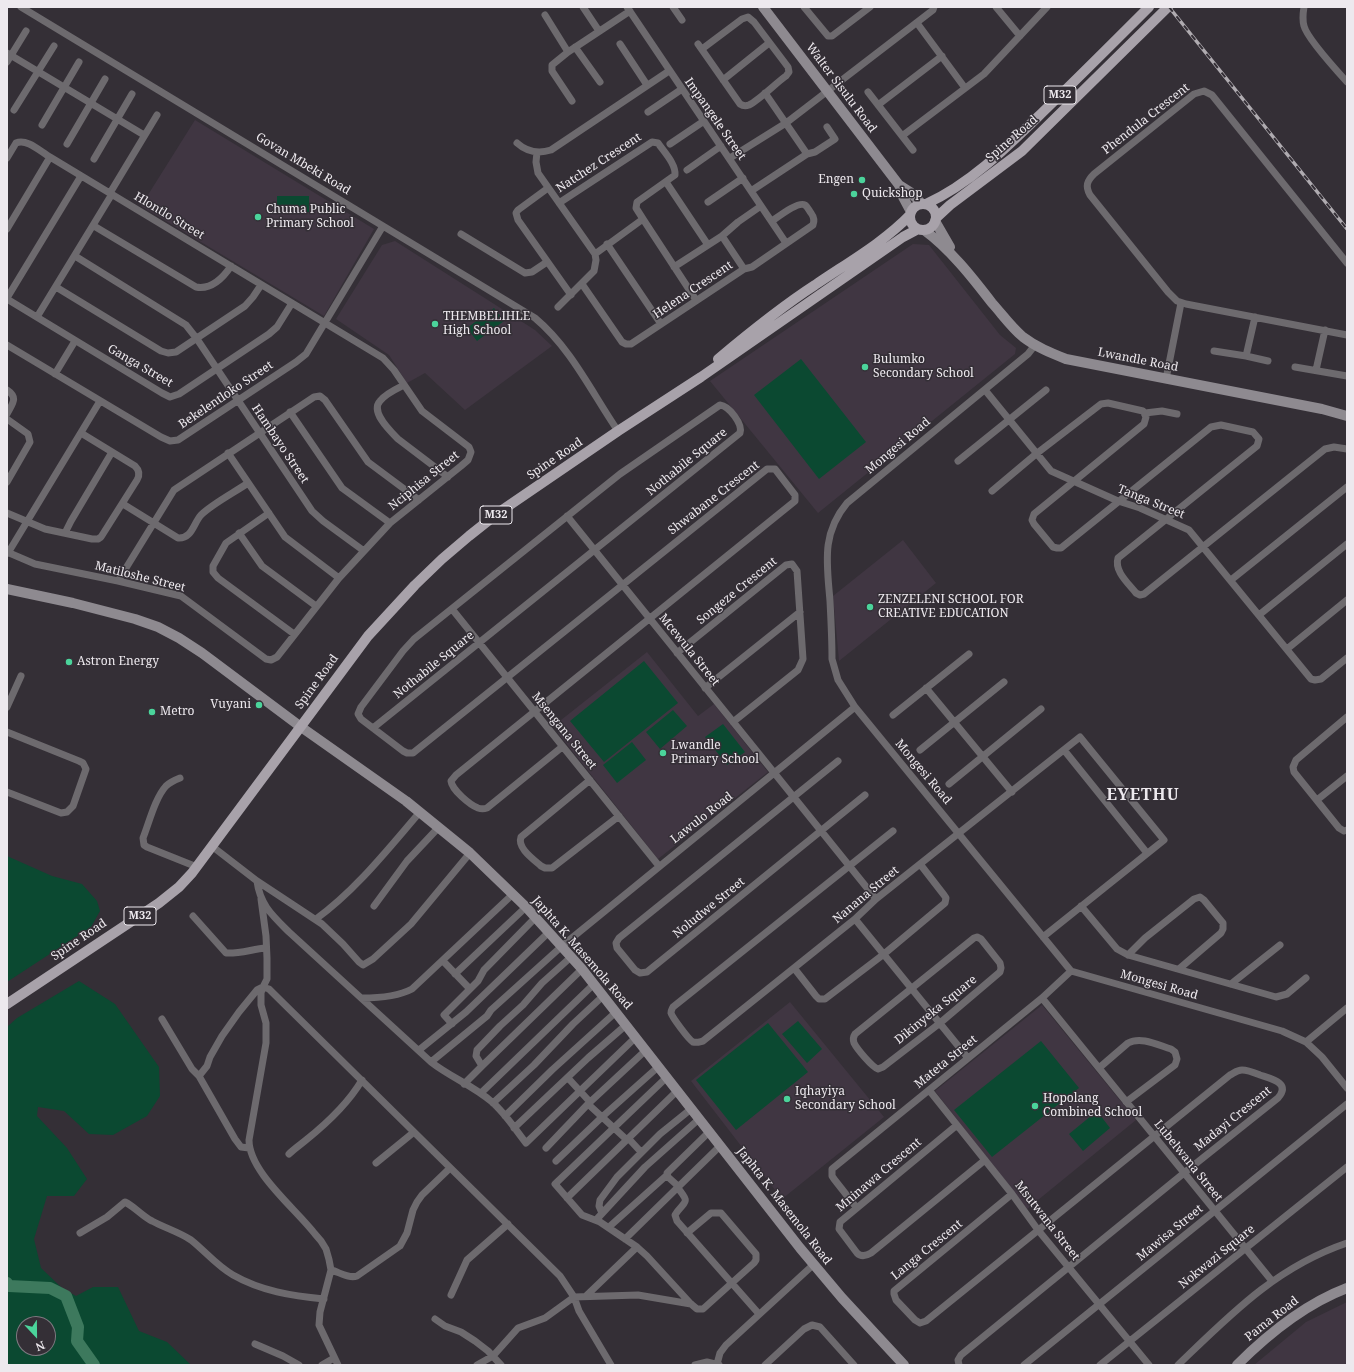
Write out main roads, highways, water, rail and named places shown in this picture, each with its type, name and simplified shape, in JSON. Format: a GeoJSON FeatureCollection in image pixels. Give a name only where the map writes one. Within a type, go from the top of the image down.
{"type":"FeatureCollection","features":[{"type":"Feature","properties":{"kind":"main road","name":"Walter Sisulu Road"},"geometry":{"type":"LineString","coordinates":[[763,7],[899,184],[924,204]]}},
{"type":"Feature","properties":{"kind":"main road","name":"Spine Road"},"geometry":{"type":"LineString","coordinates":[[671,396],[763,322],[802,293],[896,229],[911,213],[915,206],[943,196],[1008,145],[1149,7]]}},
{"type":"Feature","properties":{"kind":"main road","name":"Spine Road"},"geometry":{"type":"LineString","coordinates":[[7,1004],[159,903],[179,887],[213,847],[368,636],[415,585],[469,536],[498,513],[618,431],[700,378],[903,237],[921,229],[931,227],[936,219],[950,205],[1022,151],[1168,7]]}},
{"type":"Feature","properties":{"kind":"main road","name":"Walter Sisulu Road"},"geometry":{"type":"LineString","coordinates":[[899,184],[903,197],[911,213]]}},
{"type":"Feature","properties":{"kind":"main road"},"geometry":{"type":"LineString","coordinates":[[924,204],[933,209],[936,219]]}},
{"type":"Feature","properties":{"kind":"main road"},"geometry":{"type":"LineString","coordinates":[[911,213],[912,223],[921,229]]}},
{"type":"Feature","properties":{"kind":"main road","name":"Lwandle Road"},"geometry":{"type":"LineString","coordinates":[[936,219],[960,264]]}},
{"type":"Feature","properties":{"kind":"main road","name":"Lwandle Road"},"geometry":{"type":"LineString","coordinates":[[921,229],[938,241],[960,264],[1017,331],[1036,345],[1066,359],[1315,408],[1347,416]]}},
{"type":"Feature","properties":{"kind":"main road","name":"Japhta K. Masemola Road"},"geometry":{"type":"LineString","coordinates":[[7,589],[122,615],[147,622],[165,630],[202,653],[439,827],[513,894],[536,917],[582,969],[813,1265],[904,1365]]}},
{"type":"Feature","properties":{"kind":"main road","name":"Pama Road"},"geometry":{"type":"LineString","coordinates":[[1237,1365],[1288,1321],[1317,1302],[1347,1288]]}},
{"type":"Feature","properties":{"kind":"waterway"},"geometry":{"type":"LineString","coordinates":[[7,1283],[9,1286],[50,1288],[66,1296],[78,1327],[77,1341],[94,1365]]}},
{"type":"Feature","properties":{"kind":"railway"},"geometry":{"type":"LineString","coordinates":[[1169,7],[1347,229]]}},
{"type":"Feature","properties":{"kind":"place","name":"Engen"},"geometry":{"type":"Point","coordinates":[862,180]}},
{"type":"Feature","properties":{"kind":"place","name":"Quickshop"},"geometry":{"type":"Point","coordinates":[854,194]}},
{"type":"Feature","properties":{"kind":"place","name":"Chuma Public Primary School"},"geometry":{"type":"Point","coordinates":[258,217]}},
{"type":"Feature","properties":{"kind":"place","name":"THEMBELIHLE High School"},"geometry":{"type":"Point","coordinates":[435,324]}},
{"type":"Feature","properties":{"kind":"place","name":"Bulumko Secondary School"},"geometry":{"type":"Point","coordinates":[865,367]}},
{"type":"Feature","properties":{"kind":"place","name":"ZENZELENI SCHOOL FOR CREATIVE EDUCATION"},"geometry":{"type":"Point","coordinates":[870,607]}},
{"type":"Feature","properties":{"kind":"place","name":"Astron Energy"},"geometry":{"type":"Point","coordinates":[69,662]}},
{"type":"Feature","properties":{"kind":"place","name":"Vuyani"},"geometry":{"type":"Point","coordinates":[259,705]}},
{"type":"Feature","properties":{"kind":"place","name":"Metro"},"geometry":{"type":"Point","coordinates":[152,712]}},
{"type":"Feature","properties":{"kind":"place","name":"Lwandle Primary School"},"geometry":{"type":"Point","coordinates":[663,753]}},
{"type":"Feature","properties":{"kind":"place","name":"Iqhayiya Secondary School"},"geometry":{"type":"Point","coordinates":[787,1099]}},
{"type":"Feature","properties":{"kind":"place","name":"Hopolang Combined School"},"geometry":{"type":"Point","coordinates":[1035,1106]}},
{"type":"Feature","properties":{"kind":"district","name":"EYETHU"},"geometry":{"type":"Point","coordinates":[1143,795]}}]}
